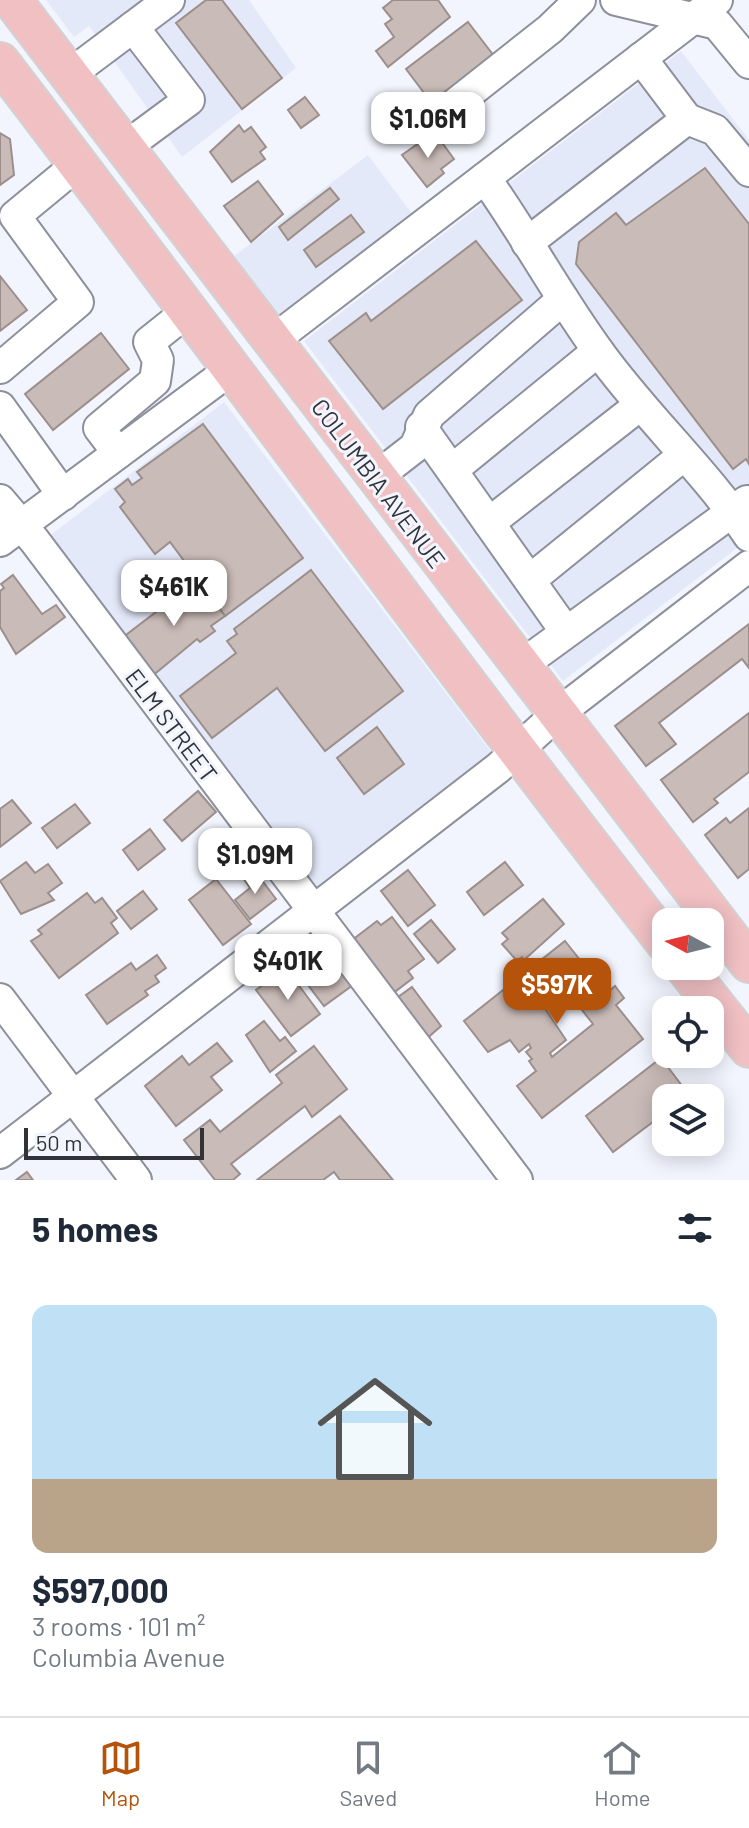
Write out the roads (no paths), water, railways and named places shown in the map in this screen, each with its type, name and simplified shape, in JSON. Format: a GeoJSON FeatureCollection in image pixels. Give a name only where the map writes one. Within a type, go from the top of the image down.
{"type":"FeatureCollection","features":[{"type":"Feature","properties":{"kind":"main road","name":"COLUMBIA AVENUE"},"geometry":{"type":"LineString","coordinates":[[12,0],[519,667],[749,963]]}},
{"type":"Feature","properties":{"kind":"main road","name":"COLUMBIA AVENUE"},"geometry":{"type":"LineString","coordinates":[[0,62],[234,367],[517,753],[652,925]]}},
{"type":"Feature","properties":{"kind":"main road"},"geometry":{"type":"LineString","coordinates":[[31,102],[69,75]]}},
{"type":"Feature","properties":{"kind":"main road"},"geometry":{"type":"LineString","coordinates":[[234,367],[271,342]]}},
{"type":"Feature","properties":{"kind":"main road"},"geometry":{"type":"LineString","coordinates":[[695,980],[749,1048]]}},
{"type":"Feature","properties":{"kind":"street"},"geometry":{"type":"LineString","coordinates":[[69,75],[169,0]]}},
{"type":"Feature","properties":{"kind":"street"},"geometry":{"type":"LineString","coordinates":[[450,108],[550,29],[580,0]]}},
{"type":"Feature","properties":{"kind":"street"},"geometry":{"type":"LineString","coordinates":[[616,0],[705,9],[749,63]]}},
{"type":"Feature","properties":{"kind":"street"},"geometry":{"type":"LineString","coordinates":[[271,342],[705,9]]}},
{"type":"Feature","properties":{"kind":"street"},"geometry":{"type":"LineString","coordinates":[[124,148],[189,100],[133,27]]}},
{"type":"Feature","properties":{"kind":"street"},"geometry":{"type":"LineString","coordinates":[[641,58],[687,119],[715,130],[749,171]]}},
{"type":"Feature","properties":{"kind":"street"},"geometry":{"type":"LineString","coordinates":[[527,243],[687,119]]}},
{"type":"Feature","properties":{"kind":"street"},"geometry":{"type":"LineString","coordinates":[[0,368],[78,302],[15,216],[78,164]]}},
{"type":"Feature","properties":{"kind":"street"},"geometry":{"type":"LineString","coordinates":[[485,178],[598,351],[684,455],[744,516],[566,632],[519,667]]}},
{"type":"Feature","properties":{"kind":"street"},"geometry":{"type":"LineString","coordinates":[[375,478],[415,447],[421,427],[429,415],[563,299]]}},
{"type":"Feature","properties":{"kind":"street"},"geometry":{"type":"LineString","coordinates":[[118,453],[99,428],[155,381],[158,360],[149,342],[189,310]]}},
{"type":"Feature","properties":{"kind":"street"},"geometry":{"type":"LineString","coordinates":[[452,470],[598,351]]}},
{"type":"Feature","properties":{"kind":"street"},"geometry":{"type":"LineString","coordinates":[[10,533],[234,367]]}},
{"type":"Feature","properties":{"kind":"street"},"geometry":{"type":"LineString","coordinates":[[155,381],[177,410]]}},
{"type":"Feature","properties":{"kind":"street"},"geometry":{"type":"LineString","coordinates":[[489,523],[640,405]]}},
{"type":"Feature","properties":{"kind":"street"},"geometry":{"type":"LineString","coordinates":[[0,407],[63,495]]}},
{"type":"Feature","properties":{"kind":"street"},"geometry":{"type":"LineString","coordinates":[[421,427],[566,632]]}},
{"type":"Feature","properties":{"kind":"street"},"geometry":{"type":"LineString","coordinates":[[530,580],[684,455]]}},
{"type":"Feature","properties":{"kind":"street","name":"ELM STREET"},"geometry":{"type":"LineString","coordinates":[[0,500],[10,533],[312,912],[517,1180]]}},
{"type":"Feature","properties":{"kind":"street"},"geometry":{"type":"LineString","coordinates":[[0,1153],[517,753],[556,715],[749,566]]}},
{"type":"Feature","properties":{"kind":"street"},"geometry":{"type":"LineString","coordinates":[[0,999],[136,1180]]}}]}
